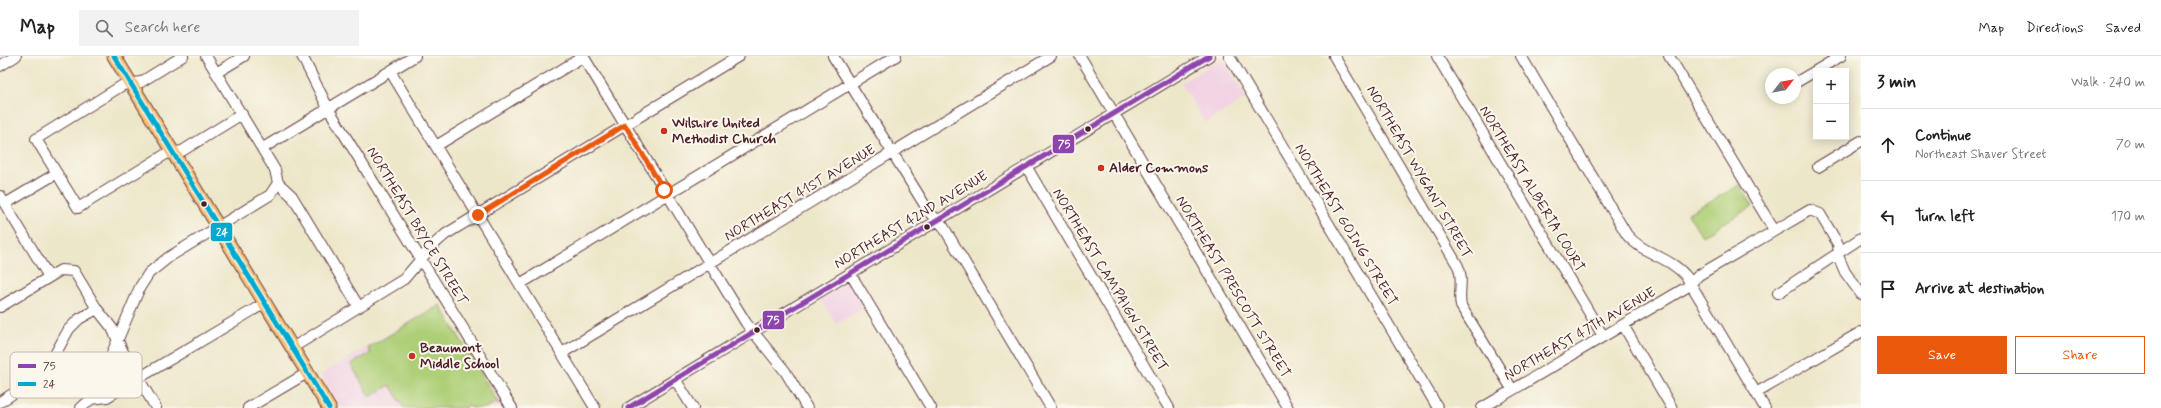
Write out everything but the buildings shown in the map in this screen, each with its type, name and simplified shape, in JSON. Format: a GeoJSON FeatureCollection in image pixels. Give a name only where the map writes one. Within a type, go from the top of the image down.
{"type":"FeatureCollection","features":[{"type":"Feature","properties":{"kind":"main road"},"geometry":{"type":"LineString","coordinates":[[114,56],[329,408]]}},
{"type":"Feature","properties":{"kind":"street"},"geometry":{"type":"LineString","coordinates":[[0,66],[16,56]]}},
{"type":"Feature","properties":{"kind":"street"},"geometry":{"type":"LineString","coordinates":[[183,56],[141,82],[123,85],[36,139],[78,208],[166,154],[182,151],[242,114]]}},
{"type":"Feature","properties":{"kind":"street"},"geometry":{"type":"LineString","coordinates":[[206,56],[276,170],[278,183],[292,196],[359,308]]}},
{"type":"Feature","properties":{"kind":"street"},"geometry":{"type":"LineString","coordinates":[[216,73],[244,56]]}},
{"type":"Feature","properties":{"kind":"street","name":"NORTHEAST BRYCE STREET"},"geometry":{"type":"LineString","coordinates":[[302,56],[328,108],[512,408]]}},
{"type":"Feature","properties":{"kind":"street"},"geometry":{"type":"LineString","coordinates":[[263,148],[416,56]]}},
{"type":"Feature","properties":{"kind":"street"},"geometry":{"type":"LineString","coordinates":[[436,146],[584,56],[746,323],[785,371],[807,408]]}},
{"type":"Feature","properties":{"kind":"street"},"geometry":{"type":"LineString","coordinates":[[292,348],[404,279],[440,239],[739,56]]}},
{"type":"Feature","properties":{"kind":"street"},"geometry":{"type":"LineString","coordinates":[[833,56],[929,212],[943,226],[1051,408]]}},
{"type":"Feature","properties":{"kind":"street"},"geometry":{"type":"LineString","coordinates":[[520,284],[896,56]]}},
{"type":"Feature","properties":{"kind":"street","name":"NORTHEAST 41ST AVENUE"},"geometry":{"type":"LineString","coordinates":[[562,353],[1051,56]]}},
{"type":"Feature","properties":{"kind":"street","name":"NORTHEAST PRESCOTT STREET"},"geometry":{"type":"LineString","coordinates":[[1080,56],[1288,408]]}},
{"type":"Feature","properties":{"kind":"street","name":"NORTHEAST 42ND AVENUE"},"geometry":{"type":"LineString","coordinates":[[628,408],[1209,56]]}},
{"type":"Feature","properties":{"kind":"street","name":"NORTHEAST GOING STREET"},"geometry":{"type":"LineString","coordinates":[[1229,56],[1438,408]]}},
{"type":"Feature","properties":{"kind":"street","name":"NORTHEAST WYGANT STREET"},"geometry":{"type":"LineString","coordinates":[[1334,56],[1458,266],[1462,278],[1459,294],[1462,306],[1512,390]]}},
{"type":"Feature","properties":{"kind":"street","name":"NORTHEAST ALBERTA COURT"},"geometry":{"type":"LineString","coordinates":[[1437,56],[1603,336]]}},
{"type":"Feature","properties":{"kind":"street"},"geometry":{"type":"LineString","coordinates":[[1521,56],[1627,235],[1643,249],[1678,268],[1691,283],[1766,408]]}},
{"type":"Feature","properties":{"kind":"street"},"geometry":{"type":"LineString","coordinates":[[1669,56],[1774,230]]}},
{"type":"Feature","properties":{"kind":"street"},"geometry":{"type":"LineString","coordinates":[[1801,79],[1841,56]]}},
{"type":"Feature","properties":{"kind":"street"},"geometry":{"type":"LineString","coordinates":[[390,71],[595,408]]}},
{"type":"Feature","properties":{"kind":"street"},"geometry":{"type":"LineString","coordinates":[[1818,167],[1861,141]]}},
{"type":"Feature","properties":{"kind":"street","name":"NORTHEAST CAMPAIGN STREET"},"geometry":{"type":"LineString","coordinates":[[1026,166],[1169,408]]}},
{"type":"Feature","properties":{"kind":"street"},"geometry":{"type":"LineString","coordinates":[[50,277],[3,200],[57,174]]}},
{"type":"Feature","properties":{"kind":"street"},"geometry":{"type":"LineString","coordinates":[[113,352],[140,287],[149,273],[169,257],[270,195],[278,183]]}},
{"type":"Feature","properties":{"kind":"street","name":"NORTHEAST 47TH AVENUE"},"geometry":{"type":"LineString","coordinates":[[1482,408],[1623,325],[1691,283],[1699,275],[1805,211],[1813,210],[1820,214],[1838,244],[1838,252]]}},
{"type":"Feature","properties":{"kind":"street"},"geometry":{"type":"LineString","coordinates":[[1778,293],[1861,238]]}},
{"type":"Feature","properties":{"kind":"street"},"geometry":{"type":"LineString","coordinates":[[1838,252],[1844,272],[1861,294]]}},
{"type":"Feature","properties":{"kind":"street"},"geometry":{"type":"LineString","coordinates":[[0,307],[64,269],[74,271],[97,309],[112,328],[124,352]]}},
{"type":"Feature","properties":{"kind":"street"},"geometry":{"type":"LineString","coordinates":[[850,273],[931,408]]}},
{"type":"Feature","properties":{"kind":"street"},"geometry":{"type":"LineString","coordinates":[[142,377],[265,303]]}},
{"type":"Feature","properties":{"kind":"street"},"geometry":{"type":"LineString","coordinates":[[56,352],[69,329],[79,320],[97,309]]}},
{"type":"Feature","properties":{"kind":"street"},"geometry":{"type":"LineString","coordinates":[[1623,325],[1672,408]]}},
{"type":"Feature","properties":{"kind":"street"},"geometry":{"type":"LineString","coordinates":[[1756,393],[1861,332]]}},
{"type":"Feature","properties":{"kind":"street"},"geometry":{"type":"LineString","coordinates":[[248,408],[307,373]]}},
{"type":"Feature","properties":{"kind":"street"},"geometry":{"type":"LineString","coordinates":[[675,379],[693,408]]}},
{"type":"Feature","properties":{"kind":"street"},"geometry":{"type":"LineString","coordinates":[[142,384],[156,408]]}},
{"type":"Feature","properties":{"kind":"street"},"geometry":{"type":"LineString","coordinates":[[0,402],[10,396]]}},
{"type":"Feature","properties":{"kind":"street"},"geometry":{"type":"LineString","coordinates":[[81,408],[91,399],[99,398]]}},
{"type":"Feature","properties":{"kind":"shaded area"},"geometry":{"type":"Polygon","coordinates":[[[1222,58],[1246,98],[1205,123],[1181,83],[1222,58]]]}},
{"type":"Feature","properties":{"kind":"shaded area"},"geometry":{"type":"Polygon","coordinates":[[[848,281],[864,308],[836,324],[820,298],[848,281]]]}},
{"type":"Feature","properties":{"kind":"shaded area","name":"Beaumont Middle School"},"geometry":{"type":"Polygon","coordinates":[[[439,304],[503,408],[341,408],[321,375],[439,304]]]}},
{"type":"Feature","properties":{"kind":"green space"},"geometry":{"type":"Polygon","coordinates":[[[1740,185],[1753,206],[1702,236],[1688,213],[1740,185]]]}},
{"type":"Feature","properties":{"kind":"green space","name":"Beaumont Middle School"},"geometry":{"type":"Polygon","coordinates":[[[440,305],[499,404],[498,405],[496,402],[486,408],[471,408],[469,405],[465,408],[404,408],[390,385],[370,397],[351,364],[371,353],[368,348],[440,305]]]}},
{"type":"Feature","properties":{"kind":"transit line","name":"24"},"geometry":{"type":"LineString","coordinates":[[114,56],[329,408]]}},
{"type":"Feature","properties":{"kind":"transit line","name":"75"},"geometry":{"type":"LineString","coordinates":[[628,408],[1209,56]]}},
{"type":"Feature","properties":{"kind":"place","name":"Wilshire United Methodist Church"},"geometry":{"type":"Point","coordinates":[664,131]}},
{"type":"Feature","properties":{"kind":"place","name":"Alder Commons"},"geometry":{"type":"Point","coordinates":[1101,168]}},
{"type":"Feature","properties":{"kind":"place","name":"Beaumont Middle School"},"geometry":{"type":"Point","coordinates":[412,356]}},
{"type":"Feature","properties":{"kind":"route"},"geometry":{"type":"LineString","coordinates":[[478,215],[625,125],[664,190]]}}]}
